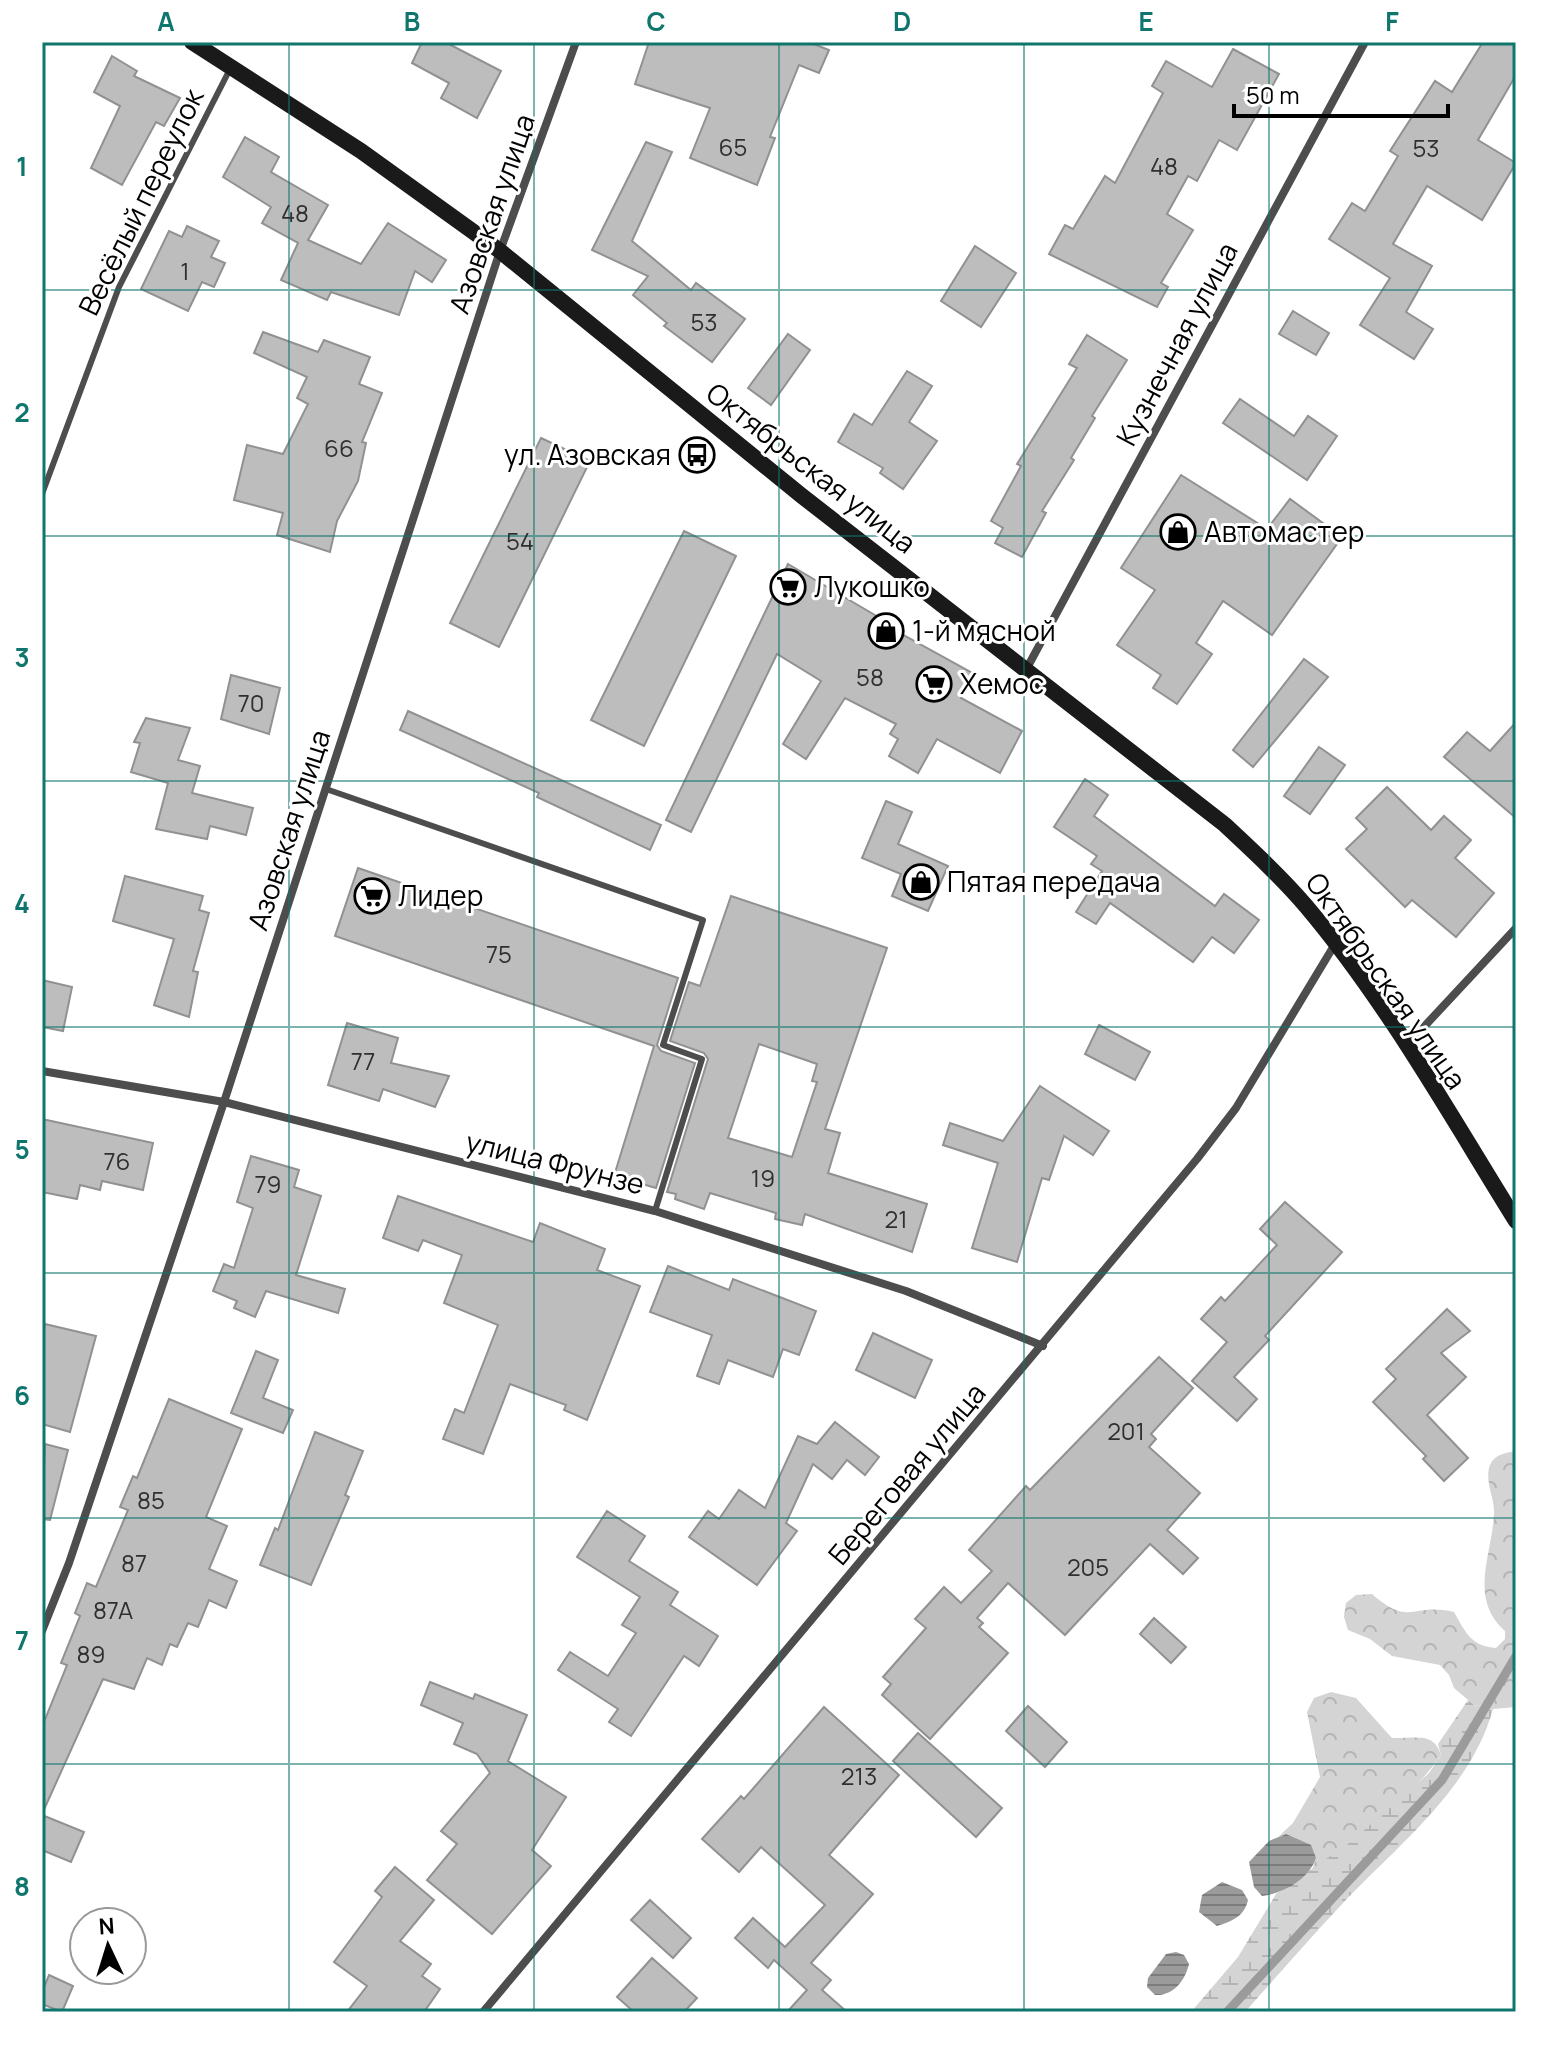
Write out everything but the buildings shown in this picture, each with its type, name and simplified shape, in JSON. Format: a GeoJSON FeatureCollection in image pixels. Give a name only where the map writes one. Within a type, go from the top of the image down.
{"type":"FeatureCollection","features":[{"type":"Feature","properties":{"kind":"street","name":"Октябрьская улица"},"geometry":{"type":"LineString","coordinates":[[192,42],[372,158],[500,251],[802,496],[1224,824],[1275,871],[1335,944],[1406,1045],[1516,1221]]}},
{"type":"Feature","properties":{"kind":"street","name":"Азовская улица"},"geometry":{"type":"LineString","coordinates":[[42,1631],[69,1563],[224,1102],[500,251],[576,42]]}},
{"type":"Feature","properties":{"kind":"street","name":"Кузнечная улица"},"geometry":{"type":"LineString","coordinates":[[1027,668],[1365,42]]}},
{"type":"Feature","properties":{"kind":"street"},"geometry":{"type":"LineString","coordinates":[[1406,1045],[1516,928]]}},
{"type":"Feature","properties":{"kind":"street","name":"Береговая улица"},"geometry":{"type":"LineString","coordinates":[[483,2012],[1043,1346],[1236,1108],[1335,944]]}},
{"type":"Feature","properties":{"kind":"street","name":"улица Фрунзе"},"geometry":{"type":"LineString","coordinates":[[42,1071],[224,1102],[655,1211],[906,1291],[1043,1346]]}},
{"type":"Feature","properties":{"kind":"lane","name":"Весёлый переулок"},"geometry":{"type":"LineString","coordinates":[[42,494],[119,287],[231,66]]}},
{"type":"Feature","properties":{"kind":"lane"},"geometry":{"type":"LineString","coordinates":[[326,789],[703,920],[663,1045],[702,1059],[655,1211]]}},
{"type":"Feature","properties":{"kind":"green space"},"geometry":{"type":"Polygon","coordinates":[[[1516,1451],[1516,1707],[1493,1709],[1474,1705],[1454,1688],[1449,1675],[1440,1665],[1392,1656],[1370,1639],[1348,1630],[1344,1617],[1346,1603],[1356,1595],[1372,1594],[1395,1610],[1404,1612],[1454,1612],[1475,1641],[1496,1648],[1505,1639],[1505,1631],[1487,1605],[1485,1591],[1494,1514],[1488,1471],[1498,1456],[1516,1451]]]}},
{"type":"Feature","properties":{"kind":"green space"},"geometry":{"type":"Polygon","coordinates":[[[1331,1692],[1356,1698],[1392,1738],[1428,1739],[1438,1747],[1441,1755],[1398,1803],[1312,1870],[1316,1858],[1286,1834],[1278,1837],[1293,1823],[1320,1777],[1307,1712],[1314,1698],[1331,1692]]]}},
{"type":"Feature","properties":{"kind":"green space"},"geometry":{"type":"Polygon","coordinates":[[[1468,1700],[1474,1705],[1493,1709],[1483,1738],[1468,1765],[1431,1814],[1344,1902],[1245,2012],[1191,2012],[1238,1957],[1276,1894],[1352,1841],[1429,1773],[1441,1755],[1438,1744],[1468,1700]]]}},
{"type":"Feature","properties":{"kind":"shaded area"},"geometry":{"type":"Polygon","coordinates":[[[1286,1834],[1311,1845],[1316,1858],[1313,1866],[1295,1884],[1262,1896],[1254,1887],[1249,1862],[1269,1841],[1286,1834]]]}},
{"type":"Feature","properties":{"kind":"shaded area"},"geometry":{"type":"Polygon","coordinates":[[[1222,1882],[1242,1890],[1248,1900],[1240,1914],[1217,1926],[1199,1912],[1202,1895],[1222,1882]]]}},
{"type":"Feature","properties":{"kind":"shaded area"},"geometry":{"type":"Polygon","coordinates":[[[1176,1952],[1184,1955],[1189,1964],[1185,1976],[1173,1990],[1155,1995],[1147,1987],[1148,1978],[1166,1954],[1176,1952]]]}},
{"type":"Feature","properties":{"kind":"waterway"},"geometry":{"type":"LineString","coordinates":[[1227,2012],[1442,1780],[1516,1656]]}},
{"type":"Feature","properties":{"kind":"place","name":"ул. Азовская"},"geometry":{"type":"Point","coordinates":[697,455]}},
{"type":"Feature","properties":{"kind":"place","name":"Автомастер"},"geometry":{"type":"Point","coordinates":[1178,532]}},
{"type":"Feature","properties":{"kind":"place","name":"Лукошко"},"geometry":{"type":"Point","coordinates":[788,587]}},
{"type":"Feature","properties":{"kind":"place","name":"1-й мясной"},"geometry":{"type":"Point","coordinates":[886,631]}},
{"type":"Feature","properties":{"kind":"place","name":"Хемос"},"geometry":{"type":"Point","coordinates":[934,684]}},
{"type":"Feature","properties":{"kind":"place","name":"Пятая передача"},"geometry":{"type":"Point","coordinates":[921,882]}},
{"type":"Feature","properties":{"kind":"place","name":"Лидер"},"geometry":{"type":"Point","coordinates":[372,896]}}]}
